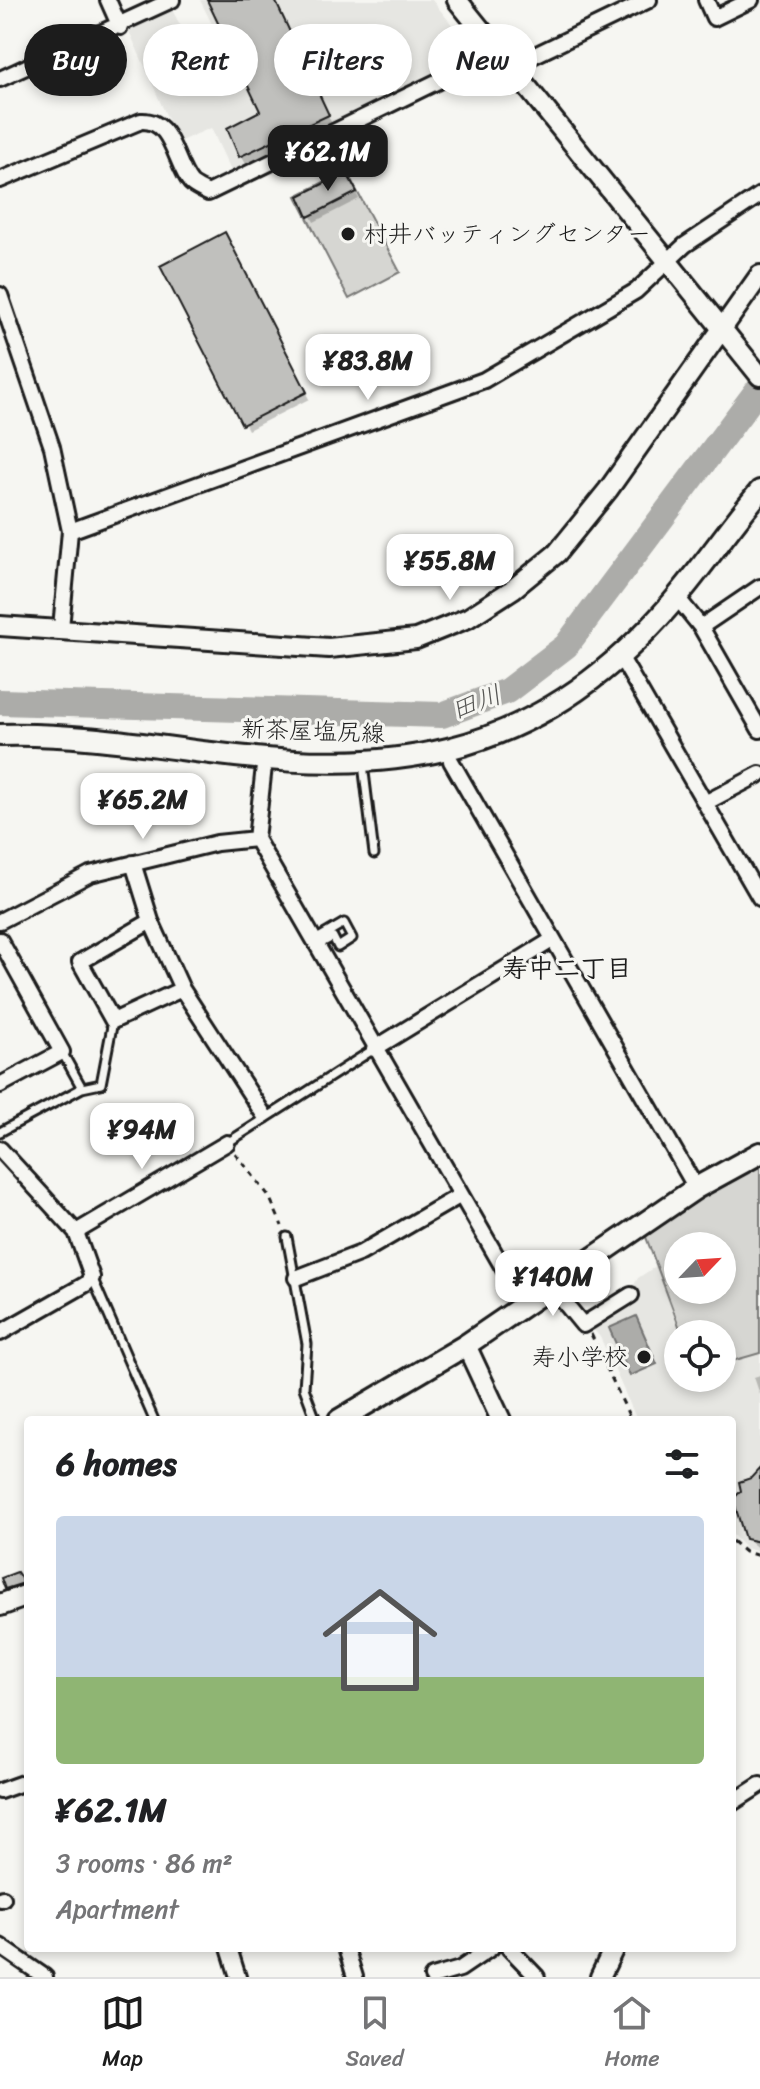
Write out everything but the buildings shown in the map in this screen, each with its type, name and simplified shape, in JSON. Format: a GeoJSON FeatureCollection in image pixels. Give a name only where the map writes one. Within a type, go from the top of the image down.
{"type":"FeatureCollection","features":[{"type":"Feature","properties":{"kind":"main road","name":"新茶屋塩尻線"},"geometry":{"type":"LineString","coordinates":[[0,735],[158,744],[265,757],[363,764],[447,752],[482,740],[550,708],[592,681],[676,596],[760,491]]}},
{"type":"Feature","properties":{"kind":"main road"},"geometry":{"type":"LineString","coordinates":[[346,1416],[466,1345],[696,1188],[760,1153]]}},
{"type":"Feature","properties":{"kind":"main road"},"geometry":{"type":"LineString","coordinates":[[0,1605],[24,1596]]}},
{"type":"Feature","properties":{"kind":"street"},"geometry":{"type":"LineString","coordinates":[[108,0],[119,24]]}},
{"type":"Feature","properties":{"kind":"street"},"geometry":{"type":"LineString","coordinates":[[126,24],[172,0]]}},
{"type":"Feature","properties":{"kind":"street"},"geometry":{"type":"LineString","coordinates":[[457,0],[476,24]]}},
{"type":"Feature","properties":{"kind":"street"},"geometry":{"type":"LineString","coordinates":[[537,46],[649,0]]}},
{"type":"Feature","properties":{"kind":"street"},"geometry":{"type":"LineString","coordinates":[[706,0],[714,18],[751,0]]}},
{"type":"Feature","properties":{"kind":"street"},"geometry":{"type":"LineString","coordinates":[[0,79],[24,69]]}},
{"type":"Feature","properties":{"kind":"street"},"geometry":{"type":"LineString","coordinates":[[0,180],[141,121],[152,120],[162,128],[192,183],[208,193],[428,94]]}},
{"type":"Feature","properties":{"kind":"street"},"geometry":{"type":"LineString","coordinates":[[533,96],[760,376]]}},
{"type":"Feature","properties":{"kind":"street"},"geometry":{"type":"LineString","coordinates":[[70,531],[484,380],[636,291],[665,261],[760,195]]}},
{"type":"Feature","properties":{"kind":"street"},"geometry":{"type":"LineString","coordinates":[[0,626],[329,648],[416,639],[468,618],[513,589],[557,553],[726,335],[760,275]]}},
{"type":"Feature","properties":{"kind":"street"},"geometry":{"type":"LineString","coordinates":[[0,295],[52,447],[70,531],[61,628]]}},
{"type":"Feature","properties":{"kind":"street"},"geometry":{"type":"LineString","coordinates":[[701,627],[760,587]]}},
{"type":"Feature","properties":{"kind":"street"},"geometry":{"type":"LineString","coordinates":[[676,596],[701,627],[760,730]]}},
{"type":"Feature","properties":{"kind":"street"},"geometry":{"type":"LineString","coordinates":[[620,656],[760,898]]}},
{"type":"Feature","properties":{"kind":"street"},"geometry":{"type":"LineString","coordinates":[[265,757],[256,839],[374,1049],[524,1304]]}},
{"type":"Feature","properties":{"kind":"street"},"geometry":{"type":"LineString","coordinates":[[451,761],[696,1188]]}},
{"type":"Feature","properties":{"kind":"street"},"geometry":{"type":"LineString","coordinates":[[705,803],[760,774]]}},
{"type":"Feature","properties":{"kind":"street"},"geometry":{"type":"LineString","coordinates":[[0,921],[90,874],[217,843],[256,839]]}},
{"type":"Feature","properties":{"kind":"street"},"geometry":{"type":"LineString","coordinates":[[133,863],[151,921],[182,989],[264,1115]]}},
{"type":"Feature","properties":{"kind":"street"},"geometry":{"type":"LineString","coordinates":[[151,921],[80,962],[113,1021],[182,989]]}},
{"type":"Feature","properties":{"kind":"street"},"geometry":{"type":"LineString","coordinates":[[0,940],[62,1052],[0,1085]]}},
{"type":"Feature","properties":{"kind":"street"},"geometry":{"type":"LineString","coordinates":[[374,1049],[552,940]]}},
{"type":"Feature","properties":{"kind":"street"},"geometry":{"type":"LineString","coordinates":[[76,1232],[227,1143]]}},
{"type":"Feature","properties":{"kind":"street"},"geometry":{"type":"LineString","coordinates":[[0,1149],[76,1232],[92,1277],[86,1284],[0,1333]]}},
{"type":"Feature","properties":{"kind":"street"},"geometry":{"type":"LineString","coordinates":[[296,1278],[361,1253],[461,1195]]}},
{"type":"Feature","properties":{"kind":"street"},"geometry":{"type":"LineString","coordinates":[[551,1286],[583,1325],[631,1295]]}},
{"type":"Feature","properties":{"kind":"street"},"geometry":{"type":"LineString","coordinates":[[466,1345],[499,1416]]}},
{"type":"Feature","properties":{"kind":"street"},"geometry":{"type":"LineString","coordinates":[[0,1791],[24,1782]]}},
{"type":"Feature","properties":{"kind":"street"},"geometry":{"type":"LineString","coordinates":[[736,1800],[760,1785]]}},
{"type":"Feature","properties":{"kind":"street"},"geometry":{"type":"LineString","coordinates":[[0,1946],[45,1977]]}},
{"type":"Feature","properties":{"kind":"street"},"geometry":{"type":"LineString","coordinates":[[230,1952],[238,1977]]}},
{"type":"Feature","properties":{"kind":"street"},"geometry":{"type":"LineString","coordinates":[[347,1952],[355,1977]]}},
{"type":"Feature","properties":{"kind":"street"},"geometry":{"type":"LineString","coordinates":[[432,1977],[460,1969],[485,1952]]}},
{"type":"Feature","properties":{"kind":"street"},"geometry":{"type":"LineString","coordinates":[[513,1952],[537,1977]]}},
{"type":"Feature","properties":{"kind":"street"},"geometry":{"type":"LineString","coordinates":[[600,1977],[612,1952]]}},
{"type":"Feature","properties":{"kind":"lane"},"geometry":{"type":"LineString","coordinates":[[363,764],[374,854]]}},
{"type":"Feature","properties":{"kind":"lane"},"geometry":{"type":"LineString","coordinates":[[344,923],[352,938],[338,947],[333,937],[315,943],[344,923]]}},
{"type":"Feature","properties":{"kind":"lane"},"geometry":{"type":"LineString","coordinates":[[0,1132],[82,1088],[101,1084],[113,1021]]}},
{"type":"Feature","properties":{"kind":"lane"},"geometry":{"type":"LineString","coordinates":[[227,1143],[264,1115],[374,1049]]}},
{"type":"Feature","properties":{"kind":"lane"},"geometry":{"type":"LineString","coordinates":[[62,1052],[82,1088]]}},
{"type":"Feature","properties":{"kind":"lane"},"geometry":{"type":"LineString","coordinates":[[287,1237],[307,1344],[304,1388],[314,1416]]}},
{"type":"Feature","properties":{"kind":"lane"},"geometry":{"type":"LineString","coordinates":[[92,1277],[152,1416]]}},
{"type":"Feature","properties":{"kind":"path"},"geometry":{"type":"LineString","coordinates":[[227,1143],[269,1196],[287,1237]]}},
{"type":"Feature","properties":{"kind":"path"},"geometry":{"type":"LineString","coordinates":[[583,1325],[597,1342],[629,1416]]}},
{"type":"Feature","properties":{"kind":"path"},"geometry":{"type":"LineString","coordinates":[[736,1544],[745,1552],[760,1556]]}},
{"type":"Feature","properties":{"kind":"shaded area"},"geometry":{"type":"Polygon","coordinates":[[[200,0],[432,0],[451,24],[428,24],[428,76],[412,83],[412,24],[274,24],[274,96],[386,96],[231,171],[211,128],[178,142],[158,96],[258,96],[258,24],[212,24],[200,0]]]}},
{"type":"Feature","properties":{"kind":"shaded area"},"geometry":{"type":"Polygon","coordinates":[[[171,8],[180,24],[143,24],[143,63],[129,31],[171,8]]]}},
{"type":"Feature","properties":{"kind":"shaded area","name":"村井バッティングセンター"},"geometry":{"type":"Polygon","coordinates":[[[341,161],[400,272],[349,299],[296,196],[336,176],[341,161]]]}},
{"type":"Feature","properties":{"kind":"shaded area","name":"寿小学校"},"geometry":{"type":"Polygon","coordinates":[[[760,1161],[760,1552],[745,1548],[736,1538],[736,1416],[635,1416],[600,1337],[592,1328],[637,1303],[631,1290],[638,1278],[656,1266],[643,1229],[760,1161]]]}},
{"type":"Feature","properties":{"kind":"shaded area"},"geometry":{"type":"Polygon","coordinates":[[[760,1161],[760,1353],[736,1360],[736,1320],[677,1320],[671,1304],[736,1304],[736,1232],[664,1232],[664,1286],[643,1229],[760,1161]]]}},
{"type":"Feature","properties":{"kind":"shaded area"},"geometry":{"type":"Polygon","coordinates":[[[636,1316],[657,1364],[630,1376],[609,1328],[636,1316]]]}},
{"type":"Feature","properties":{"kind":"waterway","name":"田川"},"geometry":{"type":"LineString","coordinates":[[0,702],[442,715],[507,691],[566,646],[760,387]]}},
{"type":"Feature","properties":{"kind":"place","name":"村井バッティングセンター"},"geometry":{"type":"Point","coordinates":[348,234]}},
{"type":"Feature","properties":{"kind":"place","name":"寿小学校"},"geometry":{"type":"Point","coordinates":[644,1357]}},
{"type":"Feature","properties":{"kind":"district","name":"寿中二丁目"},"geometry":{"type":"Point","coordinates":[567,968]}}]}
